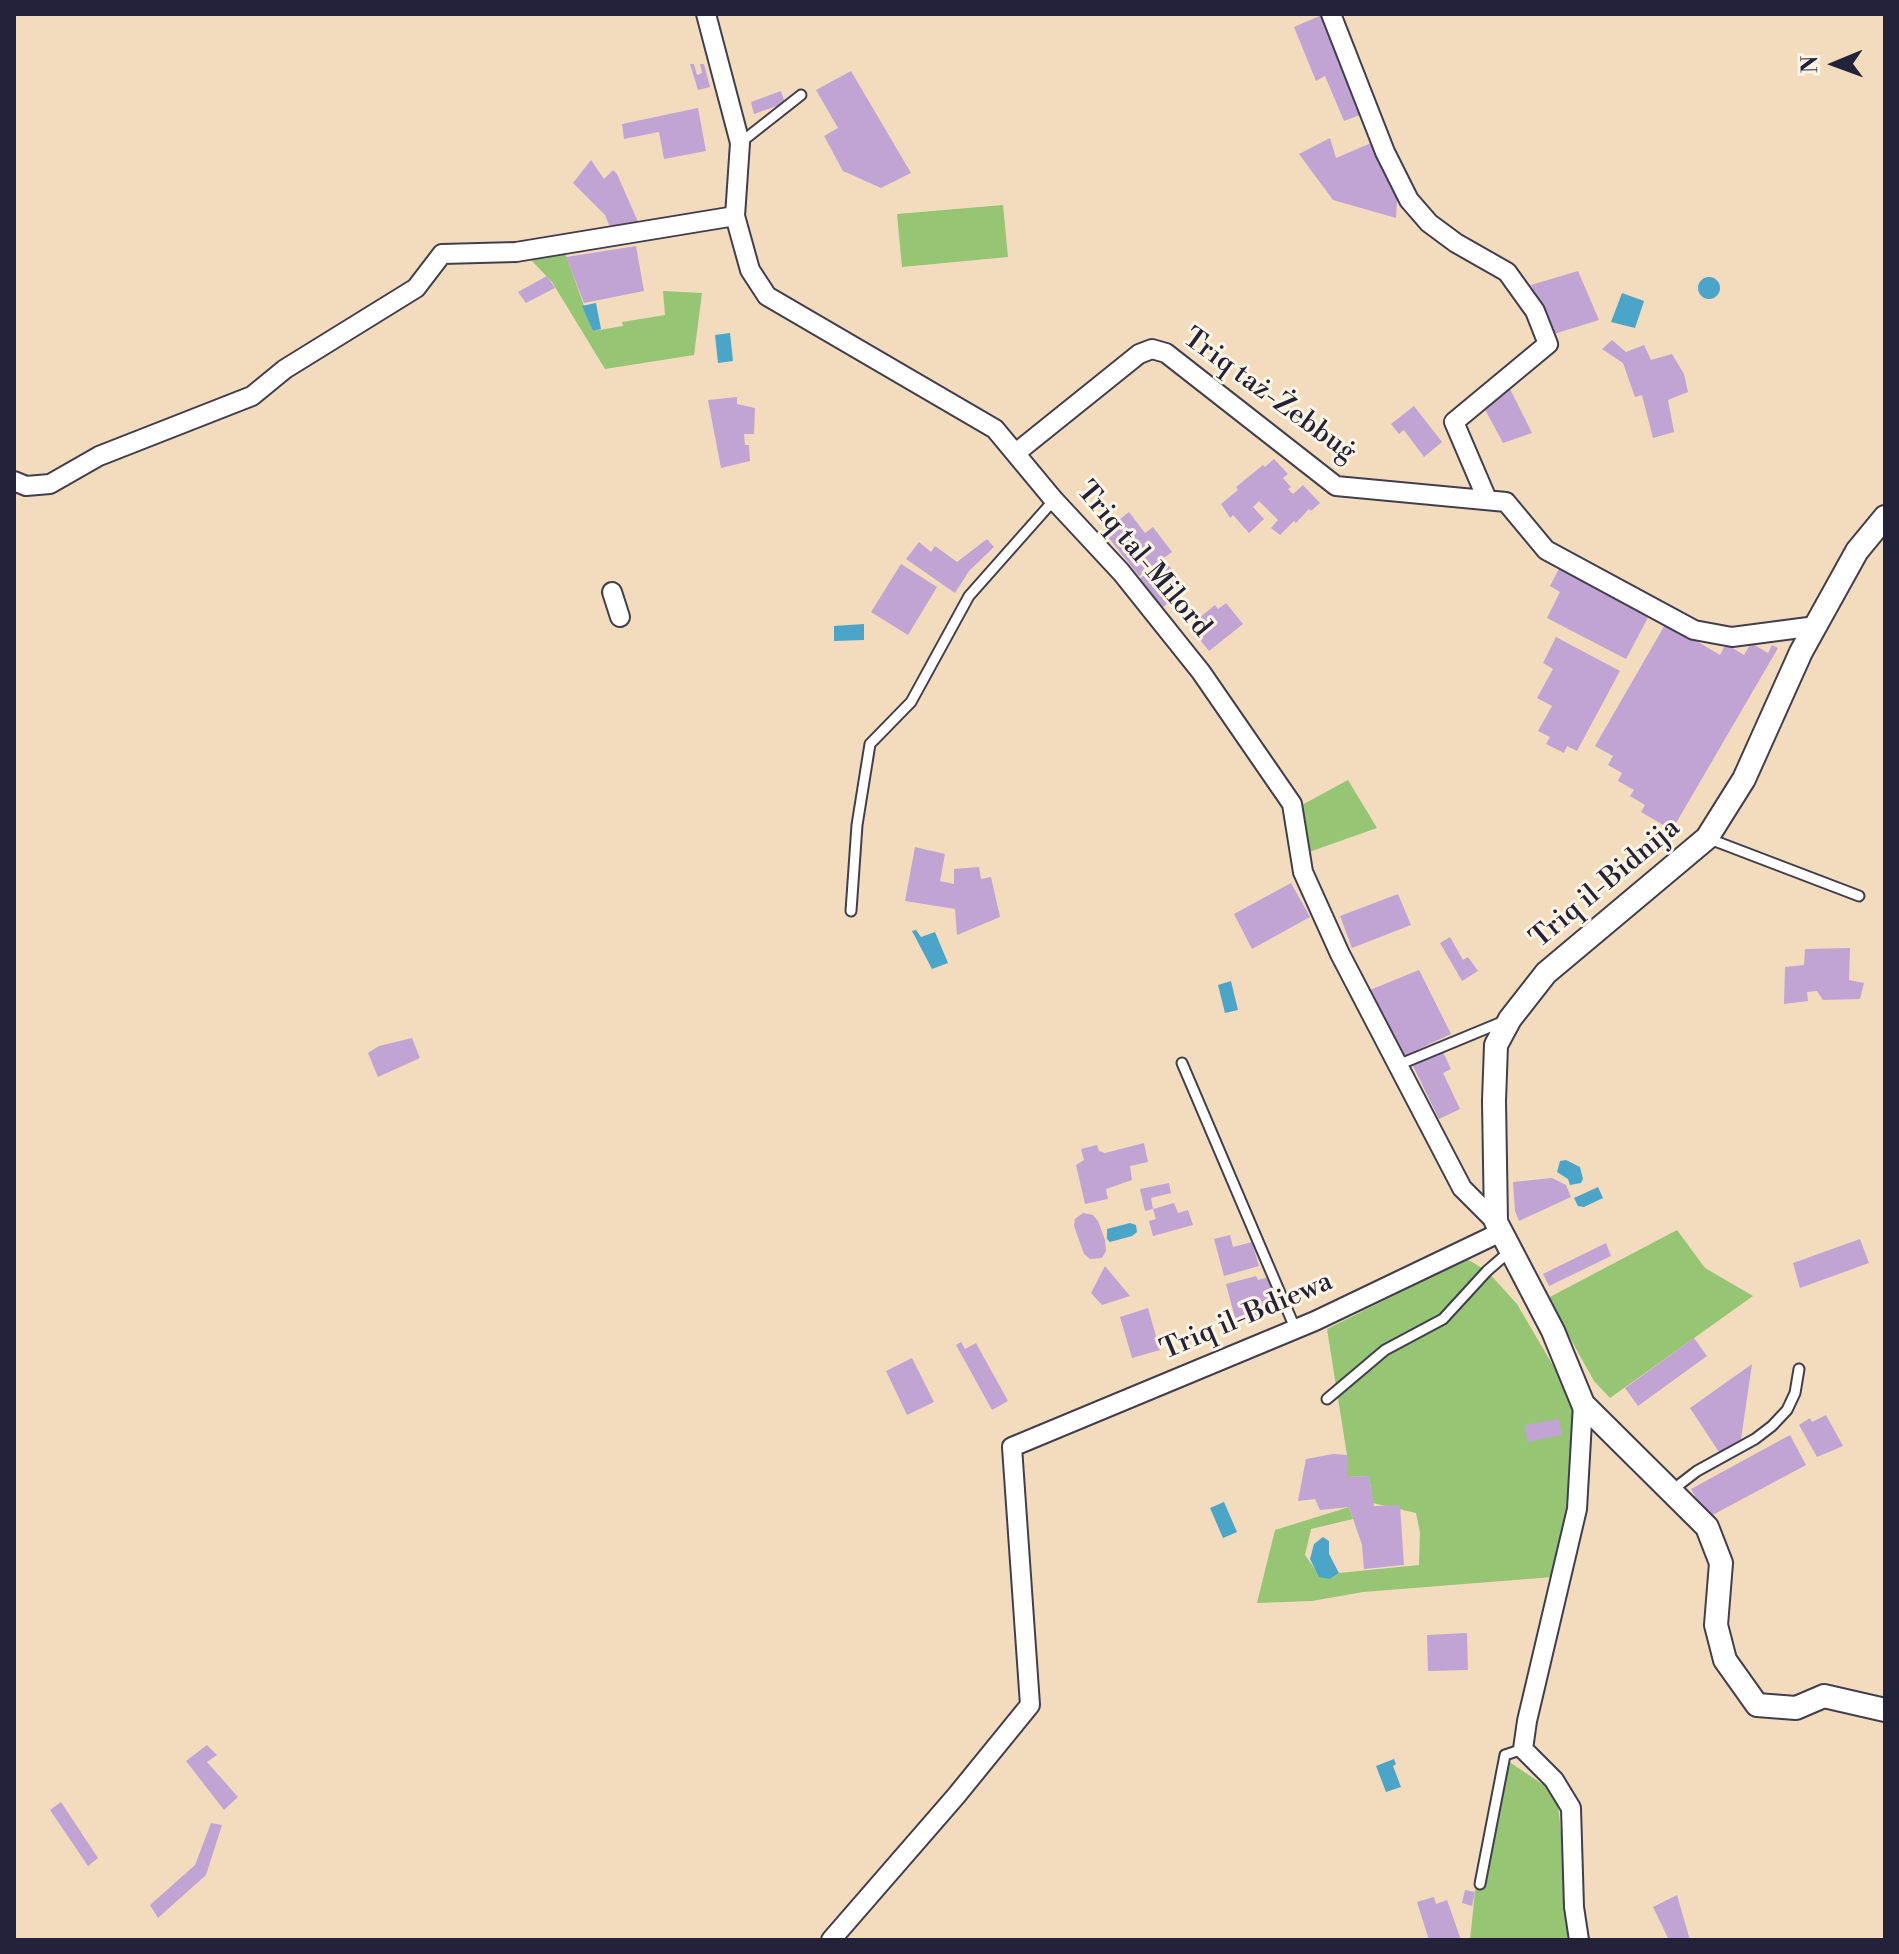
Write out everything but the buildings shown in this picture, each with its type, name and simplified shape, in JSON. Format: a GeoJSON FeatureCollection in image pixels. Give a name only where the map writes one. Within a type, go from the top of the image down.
{"type":"FeatureCollection","features":[{"type":"Feature","properties":{"kind":"street","name":"Triq tal-Milord"},"geometry":{"type":"LineString","coordinates":[[706,14],[740,143],[735,216],[750,270],[767,296],[995,429],[1054,500],[1121,572],[1201,672],[1292,804],[1303,872],[1340,954],[1462,1188],[1502,1235]]}},
{"type":"Feature","properties":{"kind":"street"},"geometry":{"type":"LineString","coordinates":[[1331,14],[1385,152],[1409,200],[1429,223],[1447,237],[1507,272],[1535,311],[1548,344],[1454,422],[1487,499]]}},
{"type":"Feature","properties":{"kind":"street"},"geometry":{"type":"LineString","coordinates":[[14,481],[26,486],[50,484],[99,456],[252,396],[285,369],[416,288],[442,254],[516,252],[735,216]]}},
{"type":"Feature","properties":{"kind":"street","name":"Triq taż-Żebbuġ"},"geometry":{"type":"LineString","coordinates":[[1017,452],[1139,354],[1152,349],[1166,353],[1336,486],[1506,502],[1546,550],[1694,630],[1732,637],[1816,626]]}},
{"type":"Feature","properties":{"kind":"street","name":"Triq il-Bidnija"},"geometry":{"type":"LineString","coordinates":[[1502,1235],[1496,1045],[1510,1019],[1546,973],[1707,838],[1744,779],[1801,652],[1857,551],[1885,517]]}},
{"type":"Feature","properties":{"kind":"street"},"geometry":{"type":"LineString","coordinates":[[612,592],[620,617]]}},
{"type":"Feature","properties":{"kind":"street"},"geometry":{"type":"LineString","coordinates":[[1502,1235],[1553,1331],[1583,1404],[1707,1527],[1721,1563],[1716,1625],[1725,1660],[1757,1705],[1796,1708],[1824,1696],[1885,1710]]}},
{"type":"Feature","properties":{"kind":"street","name":"Triq il-Bdiewa"},"geometry":{"type":"LineString","coordinates":[[831,1940],[1030,1705],[1012,1447],[1315,1321],[1502,1235]]}},
{"type":"Feature","properties":{"kind":"street"},"geometry":{"type":"LineString","coordinates":[[1579,1940],[1574,1907],[1571,1808],[1554,1780],[1523,1749],[1577,1509],[1583,1404]]}},
{"type":"Feature","properties":{"kind":"lane"},"geometry":{"type":"LineString","coordinates":[[740,143],[801,95]]}},
{"type":"Feature","properties":{"kind":"lane"},"geometry":{"type":"LineString","coordinates":[[851,911],[857,825],[870,744],[911,702],[969,596],[1054,500]]}},
{"type":"Feature","properties":{"kind":"lane"},"geometry":{"type":"LineString","coordinates":[[1707,838],[1859,896]]}},
{"type":"Feature","properties":{"kind":"lane"},"geometry":{"type":"LineString","coordinates":[[1398,1065],[1510,1019]]}},
{"type":"Feature","properties":{"kind":"lane"},"geometry":{"type":"LineString","coordinates":[[1182,1063],[1295,1328]]}},
{"type":"Feature","properties":{"kind":"lane"},"geometry":{"type":"LineString","coordinates":[[1327,1399],[1385,1350],[1443,1319],[1487,1271],[1502,1235]]}},
{"type":"Feature","properties":{"kind":"lane"},"geometry":{"type":"LineString","coordinates":[[1671,1491],[1697,1471],[1755,1439],[1772,1426],[1787,1410],[1795,1393],[1799,1369]]}},
{"type":"Feature","properties":{"kind":"lane"},"geometry":{"type":"LineString","coordinates":[[1480,1884],[1505,1755],[1523,1749]]}},
{"type":"Feature","properties":{"kind":"green space"},"geometry":{"type":"Polygon","coordinates":[[[1003,205],[1008,257],[902,267],[897,214],[1003,205]]]}},
{"type":"Feature","properties":{"kind":"green space"},"geometry":{"type":"Polygon","coordinates":[[[564,250],[593,331],[623,326],[622,322],[665,315],[663,291],[702,293],[694,355],[605,369],[552,282],[530,258],[564,250]]]}},
{"type":"Feature","properties":{"kind":"green space"},"geometry":{"type":"Polygon","coordinates":[[[1348,780],[1377,828],[1309,852],[1300,806],[1348,780]]]}},
{"type":"Feature","properties":{"kind":"green space"},"geometry":{"type":"Polygon","coordinates":[[[1677,1230],[1705,1268],[1753,1296],[1610,1398],[1594,1381],[1548,1298],[1677,1230]]]}},
{"type":"Feature","properties":{"kind":"green space"},"geometry":{"type":"Polygon","coordinates":[[[1467,1259],[1487,1271],[1517,1304],[1572,1398],[1575,1416],[1566,1520],[1553,1577],[1363,1592],[1312,1601],[1257,1603],[1275,1530],[1349,1507],[1353,1519],[1311,1529],[1305,1555],[1317,1572],[1330,1579],[1339,1573],[1419,1565],[1420,1533],[1416,1513],[1373,1503],[1369,1476],[1347,1477],[1347,1455],[1327,1329],[1467,1259]]]}},
{"type":"Feature","properties":{"kind":"green space"},"geometry":{"type":"Polygon","coordinates":[[[1508,1761],[1557,1794],[1572,1940],[1470,1940],[1475,1892],[1508,1761]]]}},
{"type":"Feature","properties":{"kind":"water"},"geometry":{"type":"Polygon","coordinates":[[[1709,277],[1720,288],[1709,299],[1698,288],[1709,277]]]}},
{"type":"Feature","properties":{"kind":"water"},"geometry":{"type":"Polygon","coordinates":[[[1622,293],[1644,301],[1635,328],[1611,322],[1622,293]]]}},
{"type":"Feature","properties":{"kind":"water"},"geometry":{"type":"Polygon","coordinates":[[[596,303],[601,329],[593,331],[582,306],[596,303]]]}},
{"type":"Feature","properties":{"kind":"water"},"geometry":{"type":"Polygon","coordinates":[[[730,333],[733,361],[718,363],[715,335],[730,333]]]}},
{"type":"Feature","properties":{"kind":"water"},"geometry":{"type":"Polygon","coordinates":[[[864,624],[864,640],[834,641],[834,626],[864,624]]]}},
{"type":"Feature","properties":{"kind":"water"},"geometry":{"type":"Polygon","coordinates":[[[916,930],[921,937],[935,932],[948,963],[932,969],[912,931],[916,930]]]}},
{"type":"Feature","properties":{"kind":"water"},"geometry":{"type":"Polygon","coordinates":[[[1231,981],[1238,1010],[1225,1013],[1218,985],[1231,981]]]}},
{"type":"Feature","properties":{"kind":"water"},"geometry":{"type":"Polygon","coordinates":[[[1566,1160],[1580,1167],[1581,1183],[1570,1185],[1568,1179],[1557,1172],[1560,1161],[1566,1160]]]}},
{"type":"Feature","properties":{"kind":"water"},"geometry":{"type":"Polygon","coordinates":[[[1598,1187],[1603,1198],[1584,1207],[1578,1206],[1574,1198],[1598,1187]]]}},
{"type":"Feature","properties":{"kind":"water"},"geometry":{"type":"Polygon","coordinates":[[[1130,1223],[1136,1225],[1137,1232],[1132,1236],[1110,1242],[1107,1239],[1107,1229],[1130,1223]]]}},
{"type":"Feature","properties":{"kind":"water"},"geometry":{"type":"Polygon","coordinates":[[[1224,1502],[1237,1532],[1223,1538],[1210,1508],[1224,1502]]]}},
{"type":"Feature","properties":{"kind":"water"},"geometry":{"type":"Polygon","coordinates":[[[1323,1537],[1329,1541],[1329,1554],[1339,1573],[1330,1579],[1319,1577],[1310,1559],[1314,1544],[1323,1537]]]}},
{"type":"Feature","properties":{"kind":"water"},"geometry":{"type":"Polygon","coordinates":[[[1394,1759],[1396,1764],[1393,1766],[1401,1787],[1386,1792],[1376,1766],[1394,1759]]]}}]}
